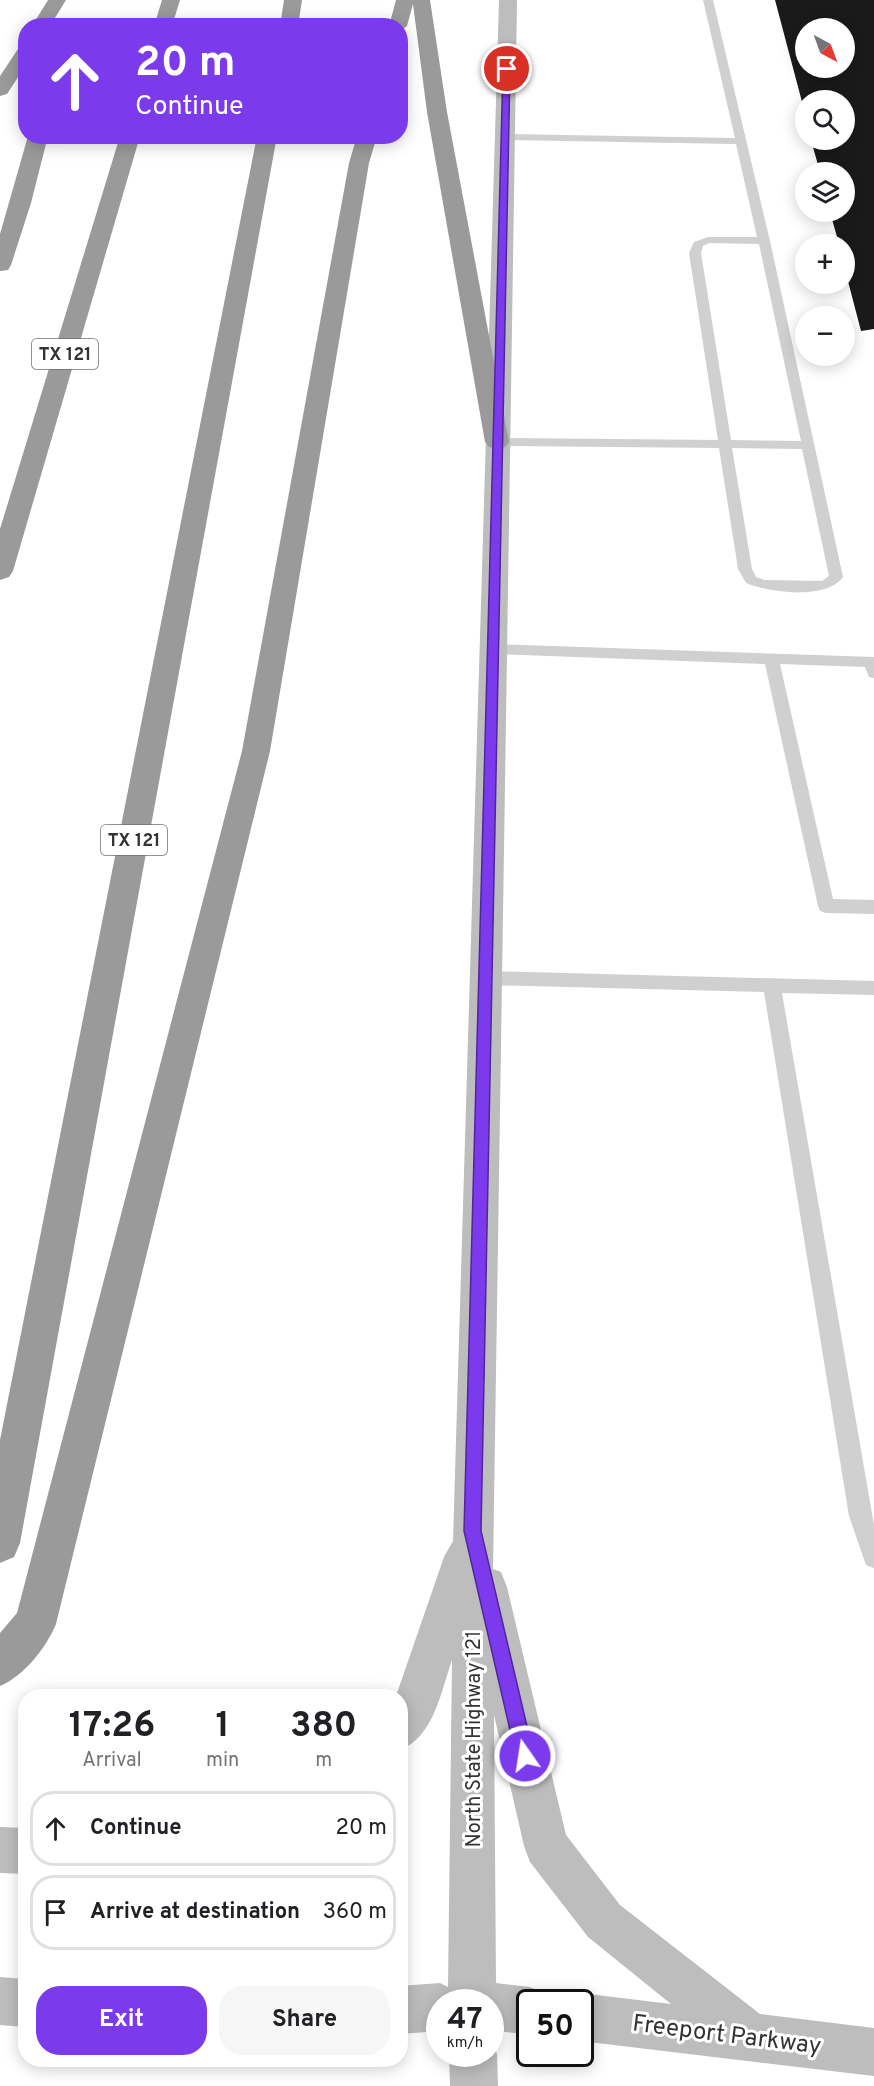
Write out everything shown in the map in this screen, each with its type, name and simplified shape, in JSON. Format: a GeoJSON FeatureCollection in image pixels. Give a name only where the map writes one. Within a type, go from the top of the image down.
{"type":"FeatureCollection","features":[{"type":"Feature","properties":{"kind":"highway"},"geometry":{"type":"LineString","coordinates":[[46,18],[57,0]]}},
{"type":"Feature","properties":{"kind":"highway"},"geometry":{"type":"LineString","coordinates":[[64,18],[67,0]]}},
{"type":"Feature","properties":{"kind":"highway"},"geometry":{"type":"LineString","coordinates":[[165,18],[171,0]]}},
{"type":"Feature","properties":{"kind":"highway"},"geometry":{"type":"LineString","coordinates":[[290,18],[293,0]]}},
{"type":"Feature","properties":{"kind":"highway"},"geometry":{"type":"LineString","coordinates":[[400,18],[405,0]]}},
{"type":"Feature","properties":{"kind":"highway"},"geometry":{"type":"LineString","coordinates":[[421,0],[437,112],[496,442]]}},
{"type":"Feature","properties":{"kind":"highway"},"geometry":{"type":"LineString","coordinates":[[0,90],[18,62]]}},
{"type":"Feature","properties":{"kind":"highway"},"geometry":{"type":"LineString","coordinates":[[0,265],[21,203],[36,144]]}},
{"type":"Feature","properties":{"kind":"highway","name":"TX 121"},"geometry":{"type":"LineString","coordinates":[[0,571],[128,144]]}},
{"type":"Feature","properties":{"kind":"highway","name":"TX 121"},"geometry":{"type":"LineString","coordinates":[[0,1543],[265,144]]}},
{"type":"Feature","properties":{"kind":"highway"},"geometry":{"type":"LineString","coordinates":[[0,1665],[35,1624],[256,751],[363,150]]}},
{"type":"Feature","properties":{"kind":"main road","name":"North State Highway 121"},"geometry":{"type":"LineString","coordinates":[[472,1989],[473,1531],[496,442],[508,0]]}},
{"type":"Feature","properties":{"kind":"main road"},"geometry":{"type":"LineString","coordinates":[[408,1716],[416,1704],[473,1531]]}},
{"type":"Feature","properties":{"kind":"main road"},"geometry":{"type":"LineString","coordinates":[[473,1531],[546,1846],[604,1921],[750,2037]]}},
{"type":"Feature","properties":{"kind":"main road"},"geometry":{"type":"LineString","coordinates":[[0,1850],[18,1851]]}},
{"type":"Feature","properties":{"kind":"main road"},"geometry":{"type":"LineString","coordinates":[[0,2001],[18,2002]]}},
{"type":"Feature","properties":{"kind":"main road"},"geometry":{"type":"LineString","coordinates":[[408,2009],[426,2008]]}},
{"type":"Feature","properties":{"kind":"main road","name":"Freeport Parkway"},"geometry":{"type":"LineString","coordinates":[[594,2019],[874,2052]]}},
{"type":"Feature","properties":{"kind":"main road"},"geometry":{"type":"LineString","coordinates":[[473,2067],[474,2086]]}},
{"type":"Feature","properties":{"kind":"lane"},"geometry":{"type":"LineString","coordinates":[[708,0],[764,242],[836,577],[826,585],[810,587],[763,585],[751,580],[745,569],[695,253],[698,244],[708,240],[764,242]]}},
{"type":"Feature","properties":{"kind":"lane"},"geometry":{"type":"LineString","coordinates":[[505,137],[740,141]]}},
{"type":"Feature","properties":{"kind":"lane"},"geometry":{"type":"LineString","coordinates":[[496,442],[808,445]]}},
{"type":"Feature","properties":{"kind":"lane"},"geometry":{"type":"LineString","coordinates":[[492,649],[872,662],[874,673]]}},
{"type":"Feature","properties":{"kind":"lane"},"geometry":{"type":"LineString","coordinates":[[771,659],[826,906],[874,907]]}},
{"type":"Feature","properties":{"kind":"lane"},"geometry":{"type":"LineString","coordinates":[[485,978],[874,988]]}},
{"type":"Feature","properties":{"kind":"lane"},"geometry":{"type":"LineString","coordinates":[[772,986],[860,1516],[874,1557]]}},
{"type":"Feature","properties":{"kind":"building"},"geometry":{"type":"Polygon","coordinates":[[[775,0],[874,0],[874,329],[861,331],[851,294],[855,294],[855,234],[836,234],[833,222],[855,222],[855,162],[817,162],[814,150],[855,150],[855,90],[799,90],[796,78],[855,78],[855,18],[795,18],[795,75],[775,0]]]}},
{"type":"Feature","properties":{"kind":"route"},"geometry":{"type":"LineString","coordinates":[[507,69],[496,442],[473,1531],[525,1756]]}}]}
